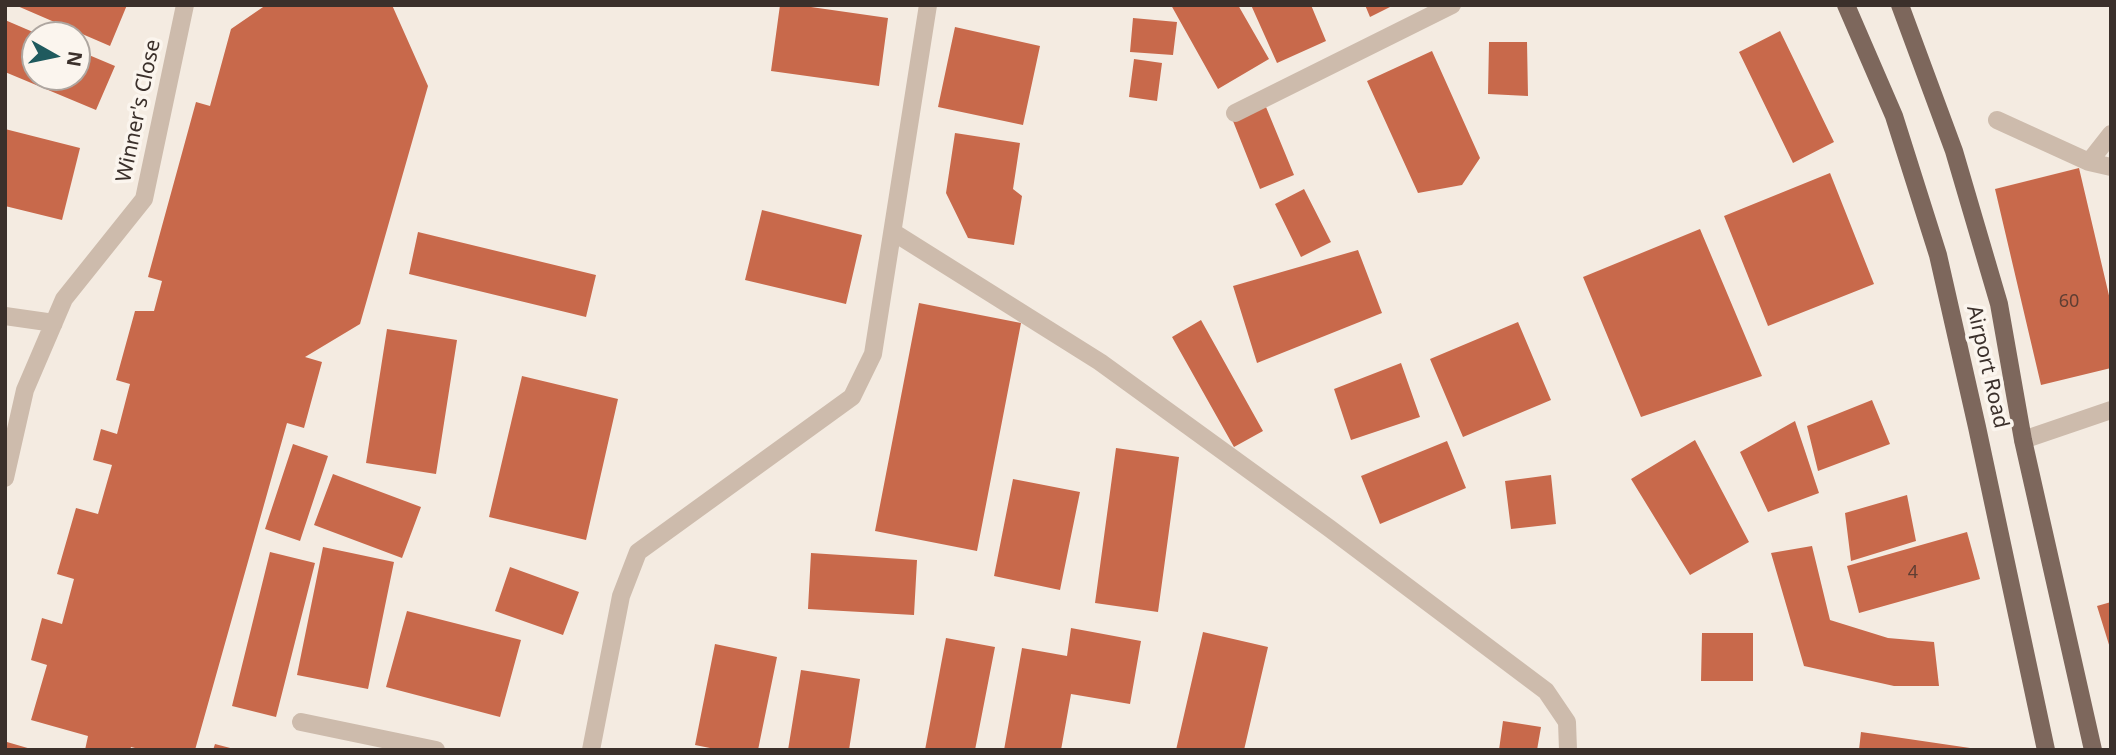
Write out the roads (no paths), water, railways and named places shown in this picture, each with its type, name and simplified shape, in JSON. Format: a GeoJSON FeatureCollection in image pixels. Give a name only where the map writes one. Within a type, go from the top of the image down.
{"type":"FeatureCollection","features":[{"type":"Feature","properties":{"kind":"main road","name":"Airport Road"},"geometry":{"type":"LineString","coordinates":[[1846,5],[1894,116],[1938,255],[2046,750]]}},
{"type":"Feature","properties":{"kind":"main road","name":"Airport Road"},"geometry":{"type":"LineString","coordinates":[[1900,5],[1954,151],[1999,304],[2023,440],[2093,750]]}},
{"type":"Feature","properties":{"kind":"street","name":"Winner's Close"},"geometry":{"type":"LineString","coordinates":[[5,478],[25,390],[64,299],[144,198],[185,5]]}},
{"type":"Feature","properties":{"kind":"street"},"geometry":{"type":"LineString","coordinates":[[591,750],[621,596],[638,552],[852,397],[873,354],[928,5]]}},
{"type":"Feature","properties":{"kind":"street"},"geometry":{"type":"LineString","coordinates":[[1235,113],[1451,5]]}},
{"type":"Feature","properties":{"kind":"street"},"geometry":{"type":"LineString","coordinates":[[1997,120],[2089,162],[2111,167]]}},
{"type":"Feature","properties":{"kind":"street"},"geometry":{"type":"LineString","coordinates":[[2089,162],[2111,134]]}},
{"type":"Feature","properties":{"kind":"street"},"geometry":{"type":"LineString","coordinates":[[893,232],[1100,362],[1329,528],[1546,691],[1567,722],[1568,750]]}},
{"type":"Feature","properties":{"kind":"street"},"geometry":{"type":"LineString","coordinates":[[5,316],[54,323]]}},
{"type":"Feature","properties":{"kind":"street"},"geometry":{"type":"LineString","coordinates":[[2023,440],[2111,410]]}},
{"type":"Feature","properties":{"kind":"street"},"geometry":{"type":"LineString","coordinates":[[301,722],[436,750]]}}]}
